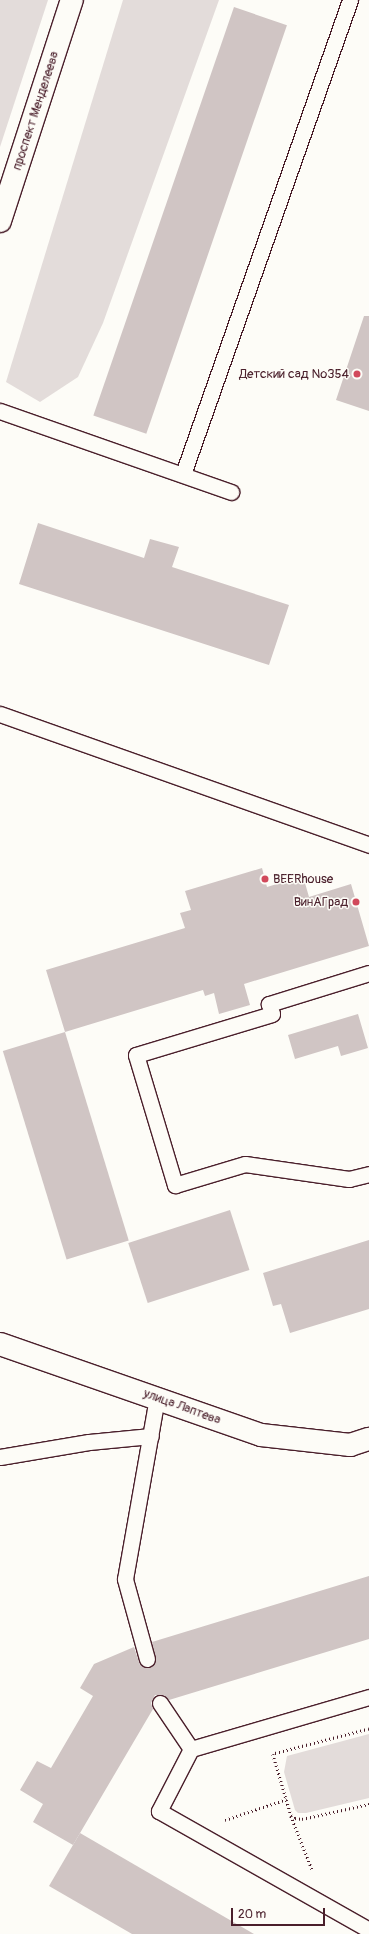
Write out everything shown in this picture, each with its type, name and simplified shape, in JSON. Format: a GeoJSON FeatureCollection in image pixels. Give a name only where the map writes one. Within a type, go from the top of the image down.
{"type":"FeatureCollection","features":[{"type":"Feature","properties":{"kind":"street","name":"проспект Менделеева"},"geometry":{"type":"LineString","coordinates":[[0,221],[72,0]]}},
{"type":"Feature","properties":{"kind":"street","name":"улица Лаптева"},"geometry":{"type":"LineString","coordinates":[[0,1344],[261,1435],[350,1445],[369,1440]]}},
{"type":"Feature","properties":{"kind":"lane"},"geometry":{"type":"LineString","coordinates":[[183,474],[350,0]]}},
{"type":"Feature","properties":{"kind":"lane"},"geometry":{"type":"LineString","coordinates":[[0,411],[231,492]]}},
{"type":"Feature","properties":{"kind":"lane"},"geometry":{"type":"LineString","coordinates":[[0,714],[369,845]]}},
{"type":"Feature","properties":{"kind":"lane"},"geometry":{"type":"LineString","coordinates":[[369,973],[269,1004],[272,1014],[136,1055],[175,1185],[245,1164],[349,1180],[369,1174]]}},
{"type":"Feature","properties":{"kind":"lane"},"geometry":{"type":"LineString","coordinates":[[146,1659],[125,1579],[157,1398]]}},
{"type":"Feature","properties":{"kind":"lane"},"geometry":{"type":"LineString","coordinates":[[0,1457],[89,1442],[151,1436]]}},
{"type":"Feature","properties":{"kind":"lane"},"geometry":{"type":"LineString","coordinates":[[369,1697],[191,1749],[159,1812],[369,1930]]}},
{"type":"Feature","properties":{"kind":"lane"},"geometry":{"type":"LineString","coordinates":[[160,1703],[191,1749]]}},
{"type":"Feature","properties":{"kind":"path"},"geometry":{"type":"LineString","coordinates":[[327,1906],[291,1815],[273,1754],[369,1729]]}},
{"type":"Feature","properties":{"kind":"path"},"geometry":{"type":"LineString","coordinates":[[194,1831],[287,1799]]}},
{"type":"Feature","properties":{"kind":"path"},"geometry":{"type":"LineString","coordinates":[[291,1815],[296,1818],[302,1818],[369,1804]]}},
{"type":"Feature","properties":{"kind":"shaded area"},"geometry":{"type":"Polygon","coordinates":[[[0,0],[48,0],[0,147],[0,0]]]}},
{"type":"Feature","properties":{"kind":"shaded area"},"geometry":{"type":"Polygon","coordinates":[[[123,0],[219,0],[103,323],[78,377],[40,402],[6,382],[123,0]]]}},
{"type":"Feature","properties":{"kind":"shaded area"},"geometry":{"type":"Polygon","coordinates":[[[369,1734],[369,1798],[306,1813],[298,1813],[295,1810],[284,1772],[287,1756],[369,1734]]]}},
{"type":"Feature","properties":{"kind":"building"},"geometry":{"type":"Polygon","coordinates":[[[234,7],[287,25],[146,434],[93,415],[234,7]]]}},
{"type":"Feature","properties":{"kind":"building","name":"Детский сад №354"},"geometry":{"type":"Polygon","coordinates":[[[364,316],[369,316],[369,411],[336,400],[364,316]]]}},
{"type":"Feature","properties":{"kind":"building"},"geometry":{"type":"Polygon","coordinates":[[[38,523],[144,558],[150,539],[179,547],[172,567],[289,605],[269,665],[19,584],[38,523]]]}},
{"type":"Feature","properties":{"kind":"building"},"geometry":{"type":"Polygon","coordinates":[[[262,868],[267,887],[303,876],[309,897],[351,884],[369,946],[244,984],[250,1005],[219,1014],[214,993],[205,996],[203,990],[65,1032],[46,970],[185,928],[180,913],[191,910],[185,891],[262,868]]]}},
{"type":"Feature","properties":{"kind":"building"},"geometry":{"type":"Polygon","coordinates":[[[358,1014],[368,1048],[341,1056],[338,1046],[295,1059],[288,1035],[358,1014]]]}},
{"type":"Feature","properties":{"kind":"building"},"geometry":{"type":"Polygon","coordinates":[[[65,1032],[129,1240],[67,1259],[3,1051],[65,1032]]]}},
{"type":"Feature","properties":{"kind":"building"},"geometry":{"type":"Polygon","coordinates":[[[230,1210],[249,1270],[148,1303],[128,1243],[230,1210]]]}},
{"type":"Feature","properties":{"kind":"building"},"geometry":{"type":"Polygon","coordinates":[[[369,1240],[369,1309],[290,1333],[281,1304],[273,1306],[263,1273],[369,1240]]]}},
{"type":"Feature","properties":{"kind":"building"},"geometry":{"type":"Polygon","coordinates":[[[369,1576],[369,1639],[169,1700],[164,1695],[155,1695],[151,1703],[153,1709],[73,1845],[33,1822],[43,1804],[20,1790],[37,1761],[51,1768],[93,1696],[80,1688],[94,1664],[134,1647],[140,1665],[150,1668],[156,1661],[152,1642],[369,1576]]]}},
{"type":"Feature","properties":{"kind":"building"},"geometry":{"type":"Polygon","coordinates":[[[80,1833],[254,1934],[132,1934],[49,1886],[80,1833]]]}},
{"type":"Feature","properties":{"kind":"place","name":"Детский сад №354"},"geometry":{"type":"Point","coordinates":[357,374]}},
{"type":"Feature","properties":{"kind":"place","name":"BEERhouse"},"geometry":{"type":"Point","coordinates":[265,879]}},
{"type":"Feature","properties":{"kind":"place","name":"ВинАГрад"},"geometry":{"type":"Point","coordinates":[356,902]}}]}
